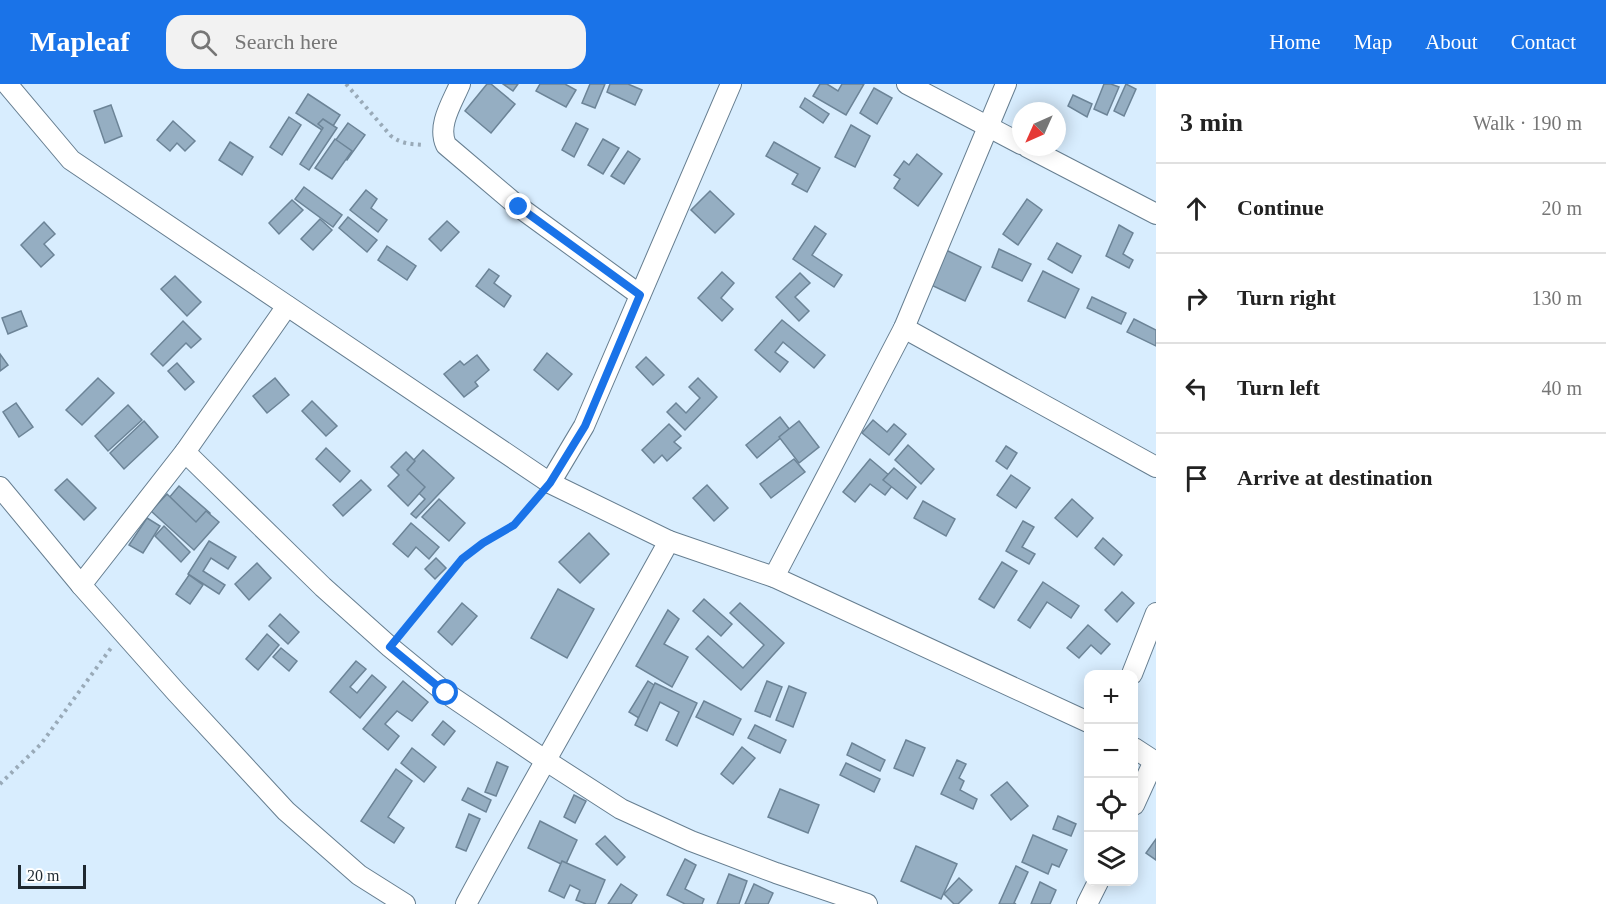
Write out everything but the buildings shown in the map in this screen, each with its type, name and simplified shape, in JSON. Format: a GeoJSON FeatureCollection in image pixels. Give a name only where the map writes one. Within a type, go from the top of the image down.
{"type":"FeatureCollection","features":[{"type":"Feature","properties":{"kind":"street"},"geometry":{"type":"LineString","coordinates":[[8,84],[71,160],[550,483],[669,541],[774,577],[1084,720]]}},
{"type":"Feature","properties":{"kind":"street"},"geometry":{"type":"LineString","coordinates":[[460,84],[443,125],[443,138],[446,145],[519,207],[640,295]]}},
{"type":"Feature","properties":{"kind":"street"},"geometry":{"type":"LineString","coordinates":[[550,483],[585,426],[731,84]]}},
{"type":"Feature","properties":{"kind":"street"},"geometry":{"type":"LineString","coordinates":[[907,84],[1012,139]]}},
{"type":"Feature","properties":{"kind":"street"},"geometry":{"type":"LineString","coordinates":[[774,577],[904,328],[1006,84]]}},
{"type":"Feature","properties":{"kind":"street"},"geometry":{"type":"LineString","coordinates":[[1044,156],[1156,214]]}},
{"type":"Feature","properties":{"kind":"street"},"geometry":{"type":"LineString","coordinates":[[81,585],[185,452],[287,306]]}},
{"type":"Feature","properties":{"kind":"street"},"geometry":{"type":"LineString","coordinates":[[904,328],[1156,467]]}},
{"type":"Feature","properties":{"kind":"street"},"geometry":{"type":"LineString","coordinates":[[185,452],[323,587],[390,647],[446,693],[545,760],[621,809],[691,841],[867,904]]}},
{"type":"Feature","properties":{"kind":"street"},"geometry":{"type":"LineString","coordinates":[[0,487],[81,585],[286,811],[359,875],[405,904]]}},
{"type":"Feature","properties":{"kind":"street"},"geometry":{"type":"LineString","coordinates":[[466,904],[669,541]]}},
{"type":"Feature","properties":{"kind":"street"},"geometry":{"type":"LineString","coordinates":[[1134,670],[1156,613]]}},
{"type":"Feature","properties":{"kind":"street"},"geometry":{"type":"LineString","coordinates":[[1138,751],[1155,762],[1138,796]]}},
{"type":"Feature","properties":{"kind":"street"},"geometry":{"type":"LineString","coordinates":[[1087,904],[1096,886]]}},
{"type":"Feature","properties":{"kind":"path"},"geometry":{"type":"LineString","coordinates":[[346,84],[391,136],[399,142],[446,145]]}},
{"type":"Feature","properties":{"kind":"path"},"geometry":{"type":"LineString","coordinates":[[390,647],[462,559],[483,543],[514,525],[550,483]]}},
{"type":"Feature","properties":{"kind":"path"},"geometry":{"type":"LineString","coordinates":[[0,784],[41,744],[124,631]]}},
{"type":"Feature","properties":{"kind":"route"},"geometry":{"type":"LineString","coordinates":[[446,693],[390,647],[462,559],[483,543],[514,525],[550,483],[585,426],[640,295],[519,207]]}}]}
